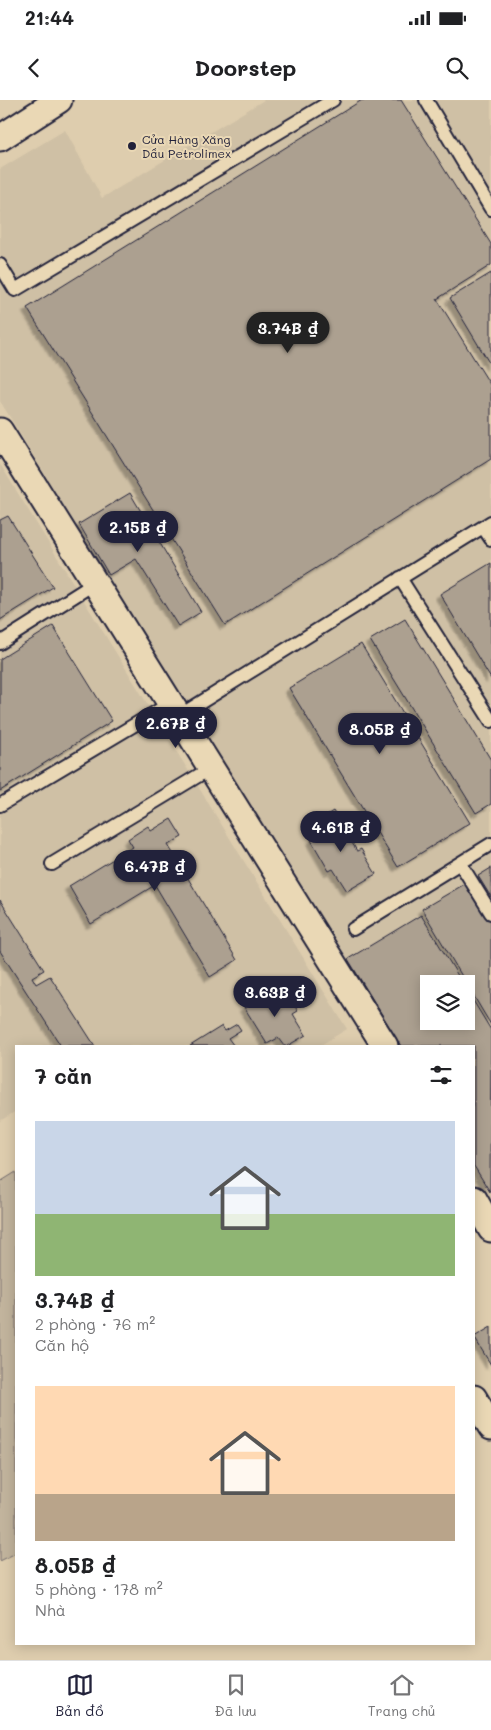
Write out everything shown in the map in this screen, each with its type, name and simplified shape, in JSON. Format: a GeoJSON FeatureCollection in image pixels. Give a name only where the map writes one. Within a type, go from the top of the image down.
{"type":"FeatureCollection","features":[{"type":"Feature","properties":{"kind":"street"},"geometry":{"type":"LineString","coordinates":[[0,138],[59,100]]}},
{"type":"Feature","properties":{"kind":"street"},"geometry":{"type":"LineString","coordinates":[[0,431],[385,1045]]}},
{"type":"Feature","properties":{"kind":"street"},"geometry":{"type":"LineString","coordinates":[[475,1200],[491,1229]]}},
{"type":"Feature","properties":{"kind":"street"},"geometry":{"type":"LineString","coordinates":[[475,1400],[491,1427]]}},
{"type":"Feature","properties":{"kind":"lane"},"geometry":{"type":"LineString","coordinates":[[0,265],[15,290],[333,100]]}},
{"type":"Feature","properties":{"kind":"lane"},"geometry":{"type":"LineString","coordinates":[[426,100],[491,209]]}},
{"type":"Feature","properties":{"kind":"lane"},"geometry":{"type":"LineString","coordinates":[[0,805],[175,709],[487,525],[491,540]]}},
{"type":"Feature","properties":{"kind":"lane"},"geometry":{"type":"LineString","coordinates":[[400,578],[491,721]]}},
{"type":"Feature","properties":{"kind":"lane"},"geometry":{"type":"LineString","coordinates":[[0,643],[95,583]]}},
{"type":"Feature","properties":{"kind":"lane"},"geometry":{"type":"LineString","coordinates":[[52,864],[211,768]]}},
{"type":"Feature","properties":{"kind":"lane"},"geometry":{"type":"LineString","coordinates":[[353,929],[491,844]]}},
{"type":"Feature","properties":{"kind":"lane"},"geometry":{"type":"LineString","coordinates":[[460,863],[491,913]]}},
{"type":"Feature","properties":{"kind":"shaded area"},"geometry":{"type":"Polygon","coordinates":[[[264,100],[491,100],[491,1203],[475,1177],[475,1045],[394,1045],[0,401],[0,169],[65,130],[102,198],[264,100]]]}},
{"type":"Feature","properties":{"kind":"shaded area"},"geometry":{"type":"Polygon","coordinates":[[[0,464],[347,1029],[321,1045],[15,1045],[15,1112],[0,1121],[0,464]]]}},
{"type":"Feature","properties":{"kind":"shaded area"},"geometry":{"type":"Polygon","coordinates":[[[15,1173],[15,1554],[0,1561],[0,1182],[15,1173]]]}},
{"type":"Feature","properties":{"kind":"building"},"geometry":{"type":"Polygon","coordinates":[[[362,100],[401,100],[491,244],[491,265],[437,299],[491,386],[491,459],[225,625],[27,308],[362,100]]]}},
{"type":"Feature","properties":{"kind":"building"},"geometry":{"type":"Polygon","coordinates":[[[491,273],[491,366],[450,298],[491,273]]]}},
{"type":"Feature","properties":{"kind":"building"},"geometry":{"type":"Polygon","coordinates":[[[130,493],[201,612],[178,626],[136,559],[109,575],[79,524],[130,493]]]}},
{"type":"Feature","properties":{"kind":"building"},"geometry":{"type":"Polygon","coordinates":[[[8,516],[53,587],[0,620],[0,520],[8,516]]]}},
{"type":"Feature","properties":{"kind":"building"},"geometry":{"type":"Polygon","coordinates":[[[491,563],[491,679],[440,594],[491,563]]]}},
{"type":"Feature","properties":{"kind":"building"},"geometry":{"type":"Polygon","coordinates":[[[405,619],[491,760],[491,804],[476,813],[370,640],[405,619]]]}},
{"type":"Feature","properties":{"kind":"building"},"geometry":{"type":"Polygon","coordinates":[[[53,626],[112,721],[0,791],[0,659],[53,626]]]}},
{"type":"Feature","properties":{"kind":"building"},"geometry":{"type":"Polygon","coordinates":[[[361,644],[470,823],[398,867],[289,688],[361,644]]]}},
{"type":"Feature","properties":{"kind":"building"},"geometry":{"type":"Polygon","coordinates":[[[333,811],[357,851],[361,849],[376,874],[347,891],[333,869],[329,871],[311,840],[321,834],[314,823],[333,811]]]}},
{"type":"Feature","properties":{"kind":"building"},"geometry":{"type":"Polygon","coordinates":[[[171,819],[182,837],[168,845],[237,960],[210,977],[155,885],[91,924],[69,886],[133,847],[128,839],[148,826],[151,831],[171,819]]]}},
{"type":"Feature","properties":{"kind":"building"},"geometry":{"type":"Polygon","coordinates":[[[491,868],[491,897],[478,876],[491,868]]]}},
{"type":"Feature","properties":{"kind":"building"},"geometry":{"type":"Polygon","coordinates":[[[468,882],[491,920],[491,1025],[475,998],[475,975],[461,975],[422,909],[468,882]]]}},
{"type":"Feature","properties":{"kind":"building"},"geometry":{"type":"Polygon","coordinates":[[[0,900],[44,970],[32,977],[36,984],[50,976],[94,1045],[60,1045],[0,951],[0,900]]]}},
{"type":"Feature","properties":{"kind":"building"},"geometry":{"type":"Polygon","coordinates":[[[421,915],[458,975],[420,975],[420,1030],[475,1030],[475,1004],[491,1030],[490,1192],[475,1168],[475,1045],[400,1045],[348,959],[421,915]]]}},
{"type":"Feature","properties":{"kind":"building"},"geometry":{"type":"Polygon","coordinates":[[[276,987],[287,1005],[292,1002],[298,1011],[293,1014],[306,1035],[289,1045],[283,1045],[278,1038],[267,1044],[244,1007],[276,987]]]}},
{"type":"Feature","properties":{"kind":"building"},"geometry":{"type":"Polygon","coordinates":[[[237,1024],[241,1030],[228,1038],[233,1045],[192,1045],[222,1026],[225,1031],[237,1024]]]}},
{"type":"Feature","properties":{"kind":"building"},"geometry":{"type":"Polygon","coordinates":[[[491,1327],[491,1365],[475,1339],[475,1336],[491,1327]]]}},
{"type":"Feature","properties":{"kind":"place","name":"Cửa Hàng Xăng Dầu Petrolimex"},"geometry":{"type":"Point","coordinates":[132,146]}}]}
